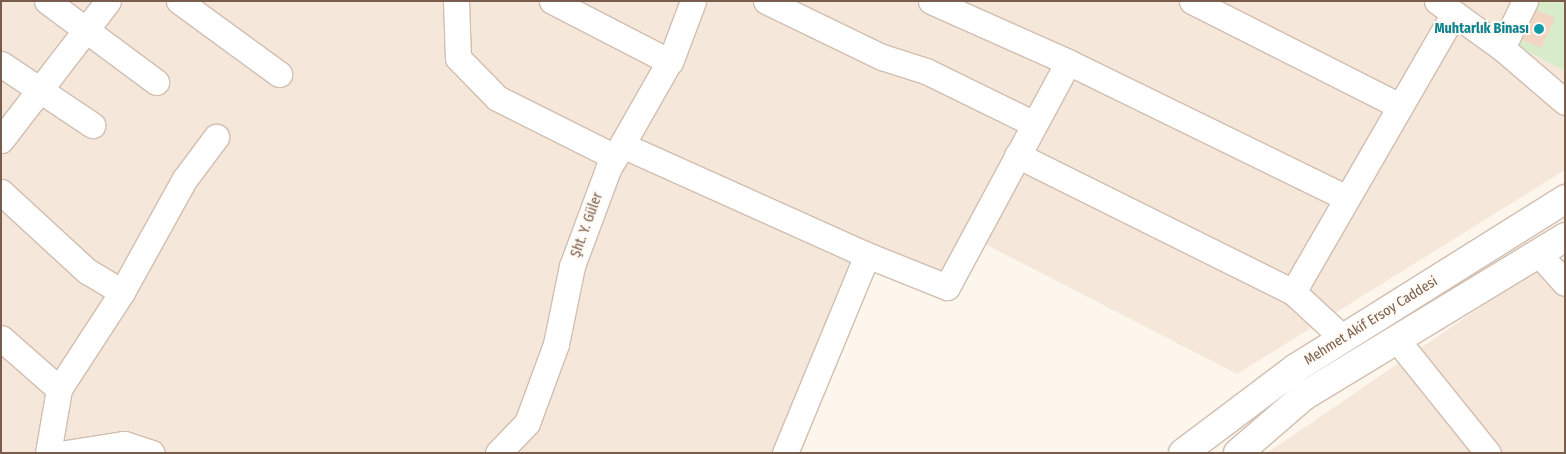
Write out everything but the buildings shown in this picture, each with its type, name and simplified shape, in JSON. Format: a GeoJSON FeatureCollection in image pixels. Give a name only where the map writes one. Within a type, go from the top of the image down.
{"type":"FeatureCollection","features":[{"type":"Feature","properties":{"kind":"main road","name":"Mehmet Akif Ersoy Caddesi"},"geometry":{"type":"LineString","coordinates":[[1183,453],[1296,368],[1565,199]]}},
{"type":"Feature","properties":{"kind":"main road","name":"Mehmet Akif Ersoy Caddesi"},"geometry":{"type":"LineString","coordinates":[[1239,453],[1304,396],[1565,237]]}},
{"type":"Feature","properties":{"kind":"street"},"geometry":{"type":"LineString","coordinates":[[47,1],[156,82]]}},
{"type":"Feature","properties":{"kind":"street"},"geometry":{"type":"LineString","coordinates":[[1,140],[108,1]]}},
{"type":"Feature","properties":{"kind":"street"},"geometry":{"type":"LineString","coordinates":[[179,1],[280,74]]}},
{"type":"Feature","properties":{"kind":"street"},"geometry":{"type":"LineString","coordinates":[[456,1],[458,58],[497,98],[618,151],[947,287],[1068,62]]}},
{"type":"Feature","properties":{"kind":"street"},"geometry":{"type":"LineString","coordinates":[[552,1],[670,62]]}},
{"type":"Feature","properties":{"kind":"street","name":"Şht. Y. Güler"},"geometry":{"type":"LineString","coordinates":[[498,453],[527,423],[556,344],[572,266],[618,151],[670,62],[693,1]]}},
{"type":"Feature","properties":{"kind":"street"},"geometry":{"type":"LineString","coordinates":[[766,1],[882,57],[926,71],[1034,124]]}},
{"type":"Feature","properties":{"kind":"street"},"geometry":{"type":"LineString","coordinates":[[931,1],[1068,62],[1347,198]]}},
{"type":"Feature","properties":{"kind":"street"},"geometry":{"type":"LineString","coordinates":[[1192,1],[1400,106]]}},
{"type":"Feature","properties":{"kind":"street"},"geometry":{"type":"LineString","coordinates":[[1502,48],[1525,1]]}},
{"type":"Feature","properties":{"kind":"street"},"geometry":{"type":"LineString","coordinates":[[1293,292],[1400,106],[1445,7],[1502,48],[1565,102]]}},
{"type":"Feature","properties":{"kind":"street"},"geometry":{"type":"LineString","coordinates":[[1,64],[92,125]]}},
{"type":"Feature","properties":{"kind":"street"},"geometry":{"type":"LineString","coordinates":[[48,453],[59,389],[122,292],[184,180],[216,137]]}},
{"type":"Feature","properties":{"kind":"street"},"geometry":{"type":"LineString","coordinates":[[1017,155],[1293,292],[1344,339]]}},
{"type":"Feature","properties":{"kind":"street"},"geometry":{"type":"LineString","coordinates":[[1,192],[87,271],[122,292]]}},
{"type":"Feature","properties":{"kind":"street"},"geometry":{"type":"LineString","coordinates":[[1538,253],[1565,283]]}},
{"type":"Feature","properties":{"kind":"street"},"geometry":{"type":"LineString","coordinates":[[785,453],[867,255]]}},
{"type":"Feature","properties":{"kind":"street"},"geometry":{"type":"LineString","coordinates":[[1,338],[59,389]]}},
{"type":"Feature","properties":{"kind":"street"},"geometry":{"type":"LineString","coordinates":[[1397,340],[1488,453]]}},
{"type":"Feature","properties":{"kind":"street"},"geometry":{"type":"LineString","coordinates":[[521,453],[527,423]]}},
{"type":"Feature","properties":{"kind":"street"},"geometry":{"type":"LineString","coordinates":[[66,453],[124,444],[152,453]]}},
{"type":"Feature","properties":{"kind":"shaded area"},"geometry":{"type":"Polygon","coordinates":[[[1,1],[1565,1],[1565,170],[1237,374],[985,244],[950,301],[872,270],[801,453],[1,453],[1,1]]]}},
{"type":"Feature","properties":{"kind":"shaded area"},"geometry":{"type":"Polygon","coordinates":[[[1558,254],[1565,261],[1565,453],[1267,453],[1558,254]]]}},
{"type":"Feature","properties":{"kind":"green space"},"geometry":{"type":"Polygon","coordinates":[[[1537,1],[1565,1],[1565,71],[1521,48],[1518,42],[1537,1]]]}},
{"type":"Feature","properties":{"kind":"place","name":"Muhtarlık Binası"},"geometry":{"type":"Point","coordinates":[1539,29]}}]}
